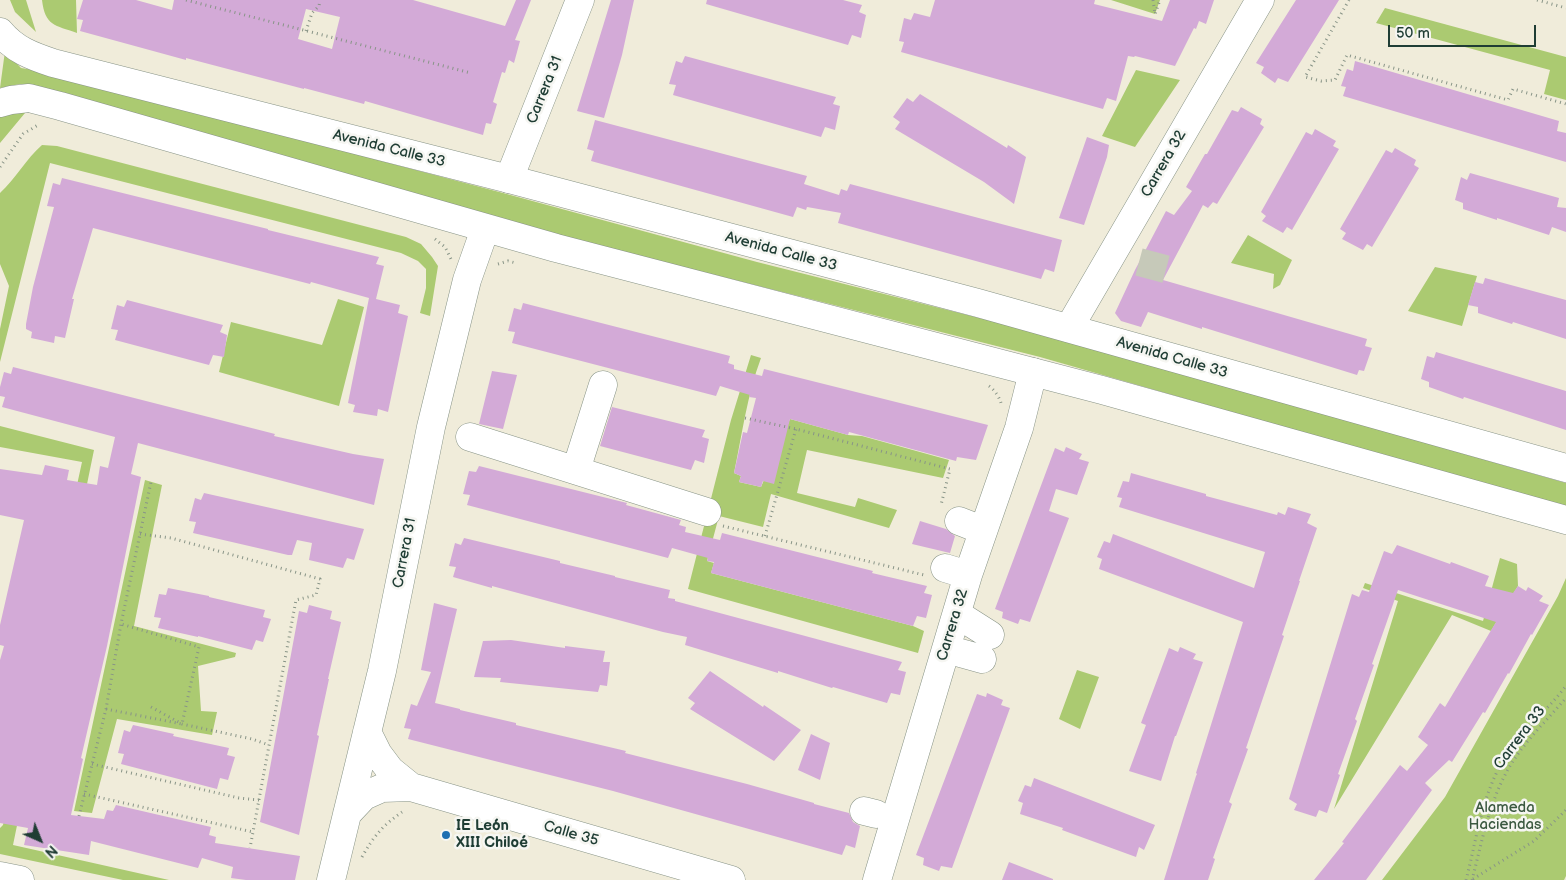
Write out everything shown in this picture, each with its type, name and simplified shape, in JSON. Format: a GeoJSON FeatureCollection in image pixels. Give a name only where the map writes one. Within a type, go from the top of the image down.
{"type":"FeatureCollection","features":[{"type":"Feature","properties":{"kind":"main road","name":"Carrera 31"},"geometry":{"type":"LineString","coordinates":[[509,179],[580,0]]}},
{"type":"Feature","properties":{"kind":"main road","name":"Carrera 32"},"geometry":{"type":"LineString","coordinates":[[1069,328],[1260,0]]}},
{"type":"Feature","properties":{"kind":"main road","name":"Avenida Calle 33"},"geometry":{"type":"LineString","coordinates":[[0,32],[17,49],[53,63],[509,179],[1069,328],[1566,468]]}},
{"type":"Feature","properties":{"kind":"main road"},"geometry":{"type":"LineString","coordinates":[[0,104],[11,100],[29,98],[52,104],[566,251],[1102,390],[1566,520]]}},
{"type":"Feature","properties":{"kind":"main road","name":"Carrera 31"},"geometry":{"type":"LineString","coordinates":[[331,880],[382,671],[431,427],[468,280],[485,228]]}},
{"type":"Feature","properties":{"kind":"main road","name":"Carrera 32"},"geometry":{"type":"LineString","coordinates":[[877,880],[882,817],[957,614],[948,573],[961,519],[1018,428],[1033,372]]}},
{"type":"Feature","properties":{"kind":"main road"},"geometry":{"type":"LineString","coordinates":[[576,470],[603,385]]}},
{"type":"Feature","properties":{"kind":"main road"},"geometry":{"type":"LineString","coordinates":[[470,437],[576,470],[712,518]]}},
{"type":"Feature","properties":{"kind":"main road"},"geometry":{"type":"LineString","coordinates":[[946,648],[986,647],[957,614]]}},
{"type":"Feature","properties":{"kind":"main road","name":"Calle 35"},"geometry":{"type":"LineString","coordinates":[[367,732],[378,754],[408,798]]}},
{"type":"Feature","properties":{"kind":"main road","name":"Calle 35"},"geometry":{"type":"LineString","coordinates":[[347,814],[364,796],[382,788],[408,798],[731,880]]}},
{"type":"Feature","properties":{"kind":"main road"},"geometry":{"type":"LineString","coordinates":[[0,876],[20,880]]}},
{"type":"Feature","properties":{"kind":"path"},"geometry":{"type":"LineString","coordinates":[[186,0],[470,73]]}},
{"type":"Feature","properties":{"kind":"path"},"geometry":{"type":"LineString","coordinates":[[306,31],[312,13],[319,6],[320,0]]}},
{"type":"Feature","properties":{"kind":"path"},"geometry":{"type":"LineString","coordinates":[[1153,0],[1155,14],[1160,0]]}},
{"type":"Feature","properties":{"kind":"path"},"geometry":{"type":"LineString","coordinates":[[1349,0],[1305,77],[1321,81],[1336,80],[1347,55],[1508,100],[1513,89],[1566,104]]}},
{"type":"Feature","properties":{"kind":"path"},"geometry":{"type":"LineString","coordinates":[[1537,0],[1566,8]]}},
{"type":"Feature","properties":{"kind":"path"},"geometry":{"type":"LineString","coordinates":[[0,167],[23,134],[37,124]]}},
{"type":"Feature","properties":{"kind":"path"},"geometry":{"type":"LineString","coordinates":[[745,418],[796,429],[950,469],[961,519]]}},
{"type":"Feature","properties":{"kind":"path"},"geometry":{"type":"LineString","coordinates":[[765,536],[796,429]]}},
{"type":"Feature","properties":{"kind":"path"},"geometry":{"type":"LineString","coordinates":[[79,816],[106,709],[151,482]]}},
{"type":"Feature","properties":{"kind":"path"},"geometry":{"type":"LineString","coordinates":[[712,518],[765,536],[948,573]]}},
{"type":"Feature","properties":{"kind":"path"},"geometry":{"type":"LineString","coordinates":[[140,534],[171,538],[320,579],[316,595],[296,600],[250,848]]}},
{"type":"Feature","properties":{"kind":"path"},"geometry":{"type":"LineString","coordinates":[[122,624],[200,647],[182,724]]}},
{"type":"Feature","properties":{"kind":"path"},"geometry":{"type":"LineString","coordinates":[[1466,880],[1489,788],[1500,765],[1515,744],[1566,686]]}},
{"type":"Feature","properties":{"kind":"path","name":"Carrera 33"},"geometry":{"type":"LineString","coordinates":[[1473,880],[1488,818],[1498,789],[1510,766],[1524,747],[1566,698]]}},
{"type":"Feature","properties":{"kind":"path"},"geometry":{"type":"LineString","coordinates":[[151,707],[182,724]]}},
{"type":"Feature","properties":{"kind":"path"},"geometry":{"type":"LineString","coordinates":[[106,709],[252,739],[269,745]]}},
{"type":"Feature","properties":{"kind":"path"},"geometry":{"type":"LineString","coordinates":[[92,764],[239,798],[259,800]]}},
{"type":"Feature","properties":{"kind":"path"},"geometry":{"type":"LineString","coordinates":[[84,794],[253,832]]}},
{"type":"Feature","properties":{"kind":"path"},"geometry":{"type":"LineString","coordinates":[[360,864],[362,856],[374,836],[408,798]]}},
{"type":"Feature","properties":{"kind":"path"},"geometry":{"type":"LineString","coordinates":[[1473,880],[1534,841],[1566,810]]}},
{"type":"Feature","properties":{"kind":"green space"},"geometry":{"type":"Polygon","coordinates":[[[10,0],[26,0],[36,32],[15,12],[10,0]]]}},
{"type":"Feature","properties":{"kind":"green space"},"geometry":{"type":"Polygon","coordinates":[[[42,0],[76,0],[77,33],[52,23],[43,9],[42,0]]]}},
{"type":"Feature","properties":{"kind":"green space"},"geometry":{"type":"Polygon","coordinates":[[[1111,0],[1160,0],[1155,14],[1111,0]]]}},
{"type":"Feature","properties":{"kind":"green space"},"geometry":{"type":"Polygon","coordinates":[[[1385,8],[1566,57],[1566,100],[1544,94],[1550,70],[1376,23],[1385,8]]]}},
{"type":"Feature","properties":{"kind":"green space"},"geometry":{"type":"Polygon","coordinates":[[[5,51],[21,68],[40,71],[503,193],[757,262],[1047,335],[1566,483],[1566,508],[1040,357],[493,219],[38,88],[20,84],[0,88],[5,51]]]}},
{"type":"Feature","properties":{"kind":"green space"},"geometry":{"type":"Polygon","coordinates":[[[1136,70],[1180,80],[1135,147],[1102,136],[1136,70]]]}},
{"type":"Feature","properties":{"kind":"green space"},"geometry":{"type":"Polygon","coordinates":[[[6,111],[25,113],[0,143],[0,115],[6,111]]]}},
{"type":"Feature","properties":{"kind":"green space"},"geometry":{"type":"Polygon","coordinates":[[[42,145],[57,146],[406,237],[421,244],[438,266],[430,316],[420,313],[426,288],[426,269],[418,261],[401,253],[50,163],[0,362],[0,329],[9,286],[0,264],[0,193],[42,145]]]}},
{"type":"Feature","properties":{"kind":"green space"},"geometry":{"type":"Polygon","coordinates":[[[1248,235],[1292,260],[1280,285],[1273,289],[1274,274],[1231,263],[1248,235]]]}},
{"type":"Feature","properties":{"kind":"green space"},"geometry":{"type":"Polygon","coordinates":[[[1435,267],[1477,276],[1462,326],[1408,311],[1435,267]]]}},
{"type":"Feature","properties":{"kind":"green space"},"geometry":{"type":"Polygon","coordinates":[[[338,299],[364,307],[339,406],[219,372],[231,322],[322,345],[338,299]]]}},
{"type":"Feature","properties":{"kind":"green space"},"geometry":{"type":"Polygon","coordinates":[[[751,355],[761,358],[748,401],[734,473],[741,476],[739,482],[761,487],[790,419],[848,435],[862,436],[949,460],[943,478],[807,450],[797,493],[855,507],[858,498],[897,510],[889,528],[771,494],[763,527],[719,516],[707,561],[714,563],[711,573],[913,626],[924,631],[918,653],[688,589],[731,420],[751,355]]]}},
{"type":"Feature","properties":{"kind":"green space"},"geometry":{"type":"Polygon","coordinates":[[[0,426],[94,450],[13,845],[169,880],[123,880],[0,854],[0,828],[3,825],[82,462],[0,447],[0,426]]]}},
{"type":"Feature","properties":{"kind":"green space"},"geometry":{"type":"Polygon","coordinates":[[[145,480],[162,485],[134,626],[236,653],[235,657],[198,666],[201,711],[217,712],[212,735],[117,719],[92,813],[74,811],[145,480]]]}},
{"type":"Feature","properties":{"kind":"green space"},"geometry":{"type":"Polygon","coordinates":[[[1500,558],[1517,564],[1518,586],[1491,631],[1452,615],[1334,809],[1398,601],[1363,588],[1365,583],[1483,621],[1500,558]]]}},
{"type":"Feature","properties":{"kind":"green space","name":"Alameda Haciendas"},"geometry":{"type":"Polygon","coordinates":[[[1566,578],[1566,876],[1564,880],[1382,880],[1445,797],[1558,596],[1566,578]]]}},
{"type":"Feature","properties":{"kind":"green space"},"geometry":{"type":"Polygon","coordinates":[[[1077,670],[1099,677],[1080,729],[1059,719],[1077,670]]]}},
{"type":"Feature","properties":{"kind":"building"},"geometry":{"type":"Polygon","coordinates":[[[83,0],[136,0],[172,10],[174,0],[413,0],[505,26],[516,0],[531,0],[515,40],[520,41],[514,63],[509,60],[505,73],[502,72],[493,102],[497,104],[491,124],[486,123],[483,135],[365,101],[364,104],[186,58],[186,60],[80,31],[83,20],[77,19],[83,0]],[[306,9],[298,39],[332,49],[340,17],[306,9]]]}},
{"type":"Feature","properties":{"kind":"building"},"geometry":{"type":"Polygon","coordinates":[[[611,0],[634,0],[622,55],[604,118],[577,111],[611,0]]]}},
{"type":"Feature","properties":{"kind":"building"},"geometry":{"type":"Polygon","coordinates":[[[707,0],[843,0],[862,5],[859,12],[866,15],[861,38],[852,35],[848,45],[706,4],[707,0]]]}},
{"type":"Feature","properties":{"kind":"building"},"geometry":{"type":"Polygon","coordinates":[[[935,0],[1095,0],[1094,4],[1162,21],[1170,0],[1214,0],[1206,24],[1199,21],[1175,66],[1128,56],[1116,101],[1107,98],[1103,109],[901,52],[904,42],[899,41],[904,18],[911,20],[914,13],[930,17],[935,0]]]}},
{"type":"Feature","properties":{"kind":"building"},"geometry":{"type":"Polygon","coordinates":[[[1296,0],[1339,0],[1288,82],[1278,78],[1275,83],[1261,73],[1264,67],[1256,63],[1296,0]]]}},
{"type":"Feature","properties":{"kind":"building"},"geometry":{"type":"Polygon","coordinates":[[[685,56],[836,97],[833,104],[840,106],[835,130],[825,127],[821,137],[673,95],[676,85],[669,84],[676,61],[682,63],[685,56]]]}},
{"type":"Feature","properties":{"kind":"building"},"geometry":{"type":"Polygon","coordinates":[[[1355,61],[1559,121],[1557,131],[1566,133],[1566,162],[1343,96],[1346,87],[1341,86],[1347,69],[1353,71],[1355,61]]]}},
{"type":"Feature","properties":{"kind":"building"},"geometry":{"type":"Polygon","coordinates":[[[920,94],[1007,148],[1008,145],[1026,157],[1014,204],[984,182],[895,129],[900,122],[893,117],[907,98],[913,102],[920,94]]]}},
{"type":"Feature","properties":{"kind":"building"},"geometry":{"type":"Polygon","coordinates":[[[1241,107],[1262,119],[1260,124],[1264,127],[1217,204],[1213,202],[1208,208],[1203,205],[1163,280],[1367,339],[1365,346],[1372,348],[1364,371],[1359,370],[1357,375],[1148,312],[1141,327],[1121,321],[1115,313],[1166,211],[1174,215],[1192,191],[1186,187],[1205,154],[1207,154],[1232,110],[1238,112],[1241,107]]]}},
{"type":"Feature","properties":{"kind":"building"},"geometry":{"type":"Polygon","coordinates":[[[595,120],[807,176],[804,184],[839,195],[841,189],[847,191],[850,184],[1062,240],[1054,272],[1045,269],[1041,279],[838,223],[841,213],[807,207],[806,210],[797,207],[793,217],[591,161],[594,151],[587,149],[595,120]]]}},
{"type":"Feature","properties":{"kind":"building"},"geometry":{"type":"Polygon","coordinates":[[[1315,129],[1336,141],[1333,146],[1339,149],[1292,230],[1287,227],[1283,233],[1262,221],[1266,216],[1261,212],[1306,132],[1312,135],[1315,129]]]}},
{"type":"Feature","properties":{"kind":"building"},"geometry":{"type":"Polygon","coordinates":[[[1087,137],[1109,145],[1107,157],[1084,225],[1059,218],[1087,137]]]}},
{"type":"Feature","properties":{"kind":"building"},"geometry":{"type":"Polygon","coordinates":[[[1395,148],[1416,160],[1414,165],[1419,168],[1372,247],[1367,244],[1363,250],[1342,239],[1346,233],[1340,229],[1386,150],[1392,153],[1395,148]]]}},
{"type":"Feature","properties":{"kind":"building"},"geometry":{"type":"Polygon","coordinates":[[[1470,173],[1559,198],[1557,207],[1566,208],[1566,232],[1552,227],[1549,235],[1463,209],[1463,203],[1455,200],[1461,177],[1467,180],[1470,173]]]}},
{"type":"Feature","properties":{"kind":"building"},"geometry":{"type":"Polygon","coordinates":[[[62,178],[379,257],[376,264],[384,266],[376,299],[400,305],[398,313],[408,316],[388,412],[378,409],[377,416],[353,412],[355,405],[348,403],[369,298],[93,228],[72,299],[74,299],[65,338],[55,336],[54,343],[31,338],[32,332],[26,329],[26,324],[33,287],[54,207],[47,206],[53,183],[60,185],[62,178]]]}},
{"type":"Feature","properties":{"kind":"building"},"geometry":{"type":"Polygon","coordinates":[[[1485,278],[1566,300],[1566,339],[1478,313],[1478,307],[1468,305],[1475,282],[1483,284],[1485,278]]]}},
{"type":"Feature","properties":{"kind":"building"},"geometry":{"type":"Polygon","coordinates":[[[127,300],[223,325],[220,332],[227,335],[224,357],[213,355],[209,365],[115,340],[118,330],[111,329],[117,305],[124,307],[127,300]]]}},
{"type":"Feature","properties":{"kind":"building"},"geometry":{"type":"Polygon","coordinates":[[[523,303],[730,356],[728,363],[734,365],[734,369],[762,376],[764,369],[988,425],[976,460],[957,457],[956,461],[849,432],[848,435],[790,419],[774,484],[763,481],[761,487],[739,482],[741,476],[734,473],[743,432],[747,433],[756,398],[720,386],[716,396],[512,343],[515,332],[508,331],[514,308],[521,310],[523,303]]]}},
{"type":"Feature","properties":{"kind":"building"},"geometry":{"type":"Polygon","coordinates":[[[1436,352],[1566,391],[1566,430],[1429,387],[1429,382],[1421,379],[1427,356],[1434,358],[1436,352]]]}},
{"type":"Feature","properties":{"kind":"building"},"geometry":{"type":"Polygon","coordinates":[[[13,367],[275,434],[274,436],[384,459],[374,505],[138,443],[131,474],[141,477],[107,646],[81,758],[83,759],[71,815],[104,819],[107,810],[113,811],[116,805],[211,827],[209,835],[216,837],[215,843],[300,856],[295,880],[246,880],[231,878],[233,867],[202,858],[198,868],[91,841],[89,855],[24,845],[28,828],[0,823],[0,660],[4,646],[0,645],[0,625],[24,520],[0,515],[0,469],[42,475],[45,465],[69,470],[67,480],[97,485],[100,466],[108,468],[115,437],[2,407],[5,397],[0,396],[0,387],[4,372],[11,374],[13,367]]]}},
{"type":"Feature","properties":{"kind":"building"},"geometry":{"type":"Polygon","coordinates":[[[492,371],[517,375],[503,429],[479,424],[492,371]]]}},
{"type":"Feature","properties":{"kind":"building"},"geometry":{"type":"Polygon","coordinates":[[[612,407],[705,430],[702,437],[709,439],[704,463],[695,460],[691,470],[600,446],[612,407]]]}},
{"type":"Feature","properties":{"kind":"building"},"geometry":{"type":"Polygon","coordinates":[[[1066,447],[1082,454],[1079,459],[1089,462],[1077,495],[1056,489],[1049,511],[1069,518],[1030,622],[1020,619],[1018,624],[1002,618],[1003,612],[995,609],[1055,448],[1064,452],[1066,447]]]}},
{"type":"Feature","properties":{"kind":"building"},"geometry":{"type":"Polygon","coordinates":[[[479,466],[627,503],[626,505],[681,520],[679,525],[686,527],[685,532],[720,540],[722,533],[927,586],[924,593],[932,595],[926,618],[917,616],[913,626],[711,573],[714,562],[707,561],[708,558],[672,548],[668,558],[467,505],[470,495],[463,494],[469,471],[476,472],[479,466]]]}},
{"type":"Feature","properties":{"kind":"building"},"geometry":{"type":"Polygon","coordinates":[[[1131,473],[1277,515],[1278,512],[1285,515],[1288,507],[1311,514],[1307,523],[1317,528],[1282,635],[1284,636],[1246,748],[1248,749],[1229,802],[1232,804],[1213,858],[1215,859],[1208,880],[1164,880],[1243,622],[1099,569],[1102,559],[1097,557],[1104,541],[1110,543],[1113,534],[1254,588],[1265,552],[1119,507],[1122,498],[1117,497],[1123,481],[1129,482],[1131,473]]]}},
{"type":"Feature","properties":{"kind":"building"},"geometry":{"type":"Polygon","coordinates":[[[204,493],[364,529],[354,560],[347,558],[343,568],[309,560],[312,543],[297,540],[292,555],[288,555],[193,533],[196,522],[189,521],[195,498],[201,500],[204,493]]]}},
{"type":"Feature","properties":{"kind":"building"},"geometry":{"type":"Polygon","coordinates":[[[920,521],[946,529],[955,536],[950,553],[912,544],[920,521]]]}},
{"type":"Feature","properties":{"kind":"building"},"geometry":{"type":"Polygon","coordinates":[[[464,538],[670,590],[668,598],[675,599],[675,601],[902,662],[898,670],[906,672],[900,695],[891,693],[887,703],[685,645],[687,637],[453,577],[456,567],[449,566],[455,543],[461,545],[464,538]]]}},
{"type":"Feature","properties":{"kind":"building"},"geometry":{"type":"Polygon","coordinates":[[[1397,545],[1489,576],[1485,586],[1513,593],[1518,586],[1526,591],[1528,587],[1543,596],[1539,601],[1549,605],[1485,713],[1483,712],[1452,762],[1449,760],[1425,783],[1432,790],[1366,880],[1314,880],[1344,843],[1342,842],[1400,765],[1407,771],[1428,745],[1418,737],[1440,703],[1445,707],[1496,622],[1398,590],[1372,664],[1374,665],[1355,719],[1357,721],[1338,774],[1340,775],[1327,813],[1319,810],[1316,817],[1294,810],[1297,804],[1289,799],[1352,594],[1359,597],[1362,590],[1369,592],[1384,551],[1392,554],[1397,545]]]}},
{"type":"Feature","properties":{"kind":"building"},"geometry":{"type":"Polygon","coordinates":[[[168,588],[265,610],[263,617],[271,619],[263,642],[256,640],[252,650],[158,628],[161,618],[154,617],[159,594],[166,595],[168,588]]]}},
{"type":"Feature","properties":{"kind":"building"},"geometry":{"type":"Polygon","coordinates":[[[434,603],[457,609],[435,703],[516,723],[516,725],[626,751],[625,753],[747,784],[849,813],[853,822],[860,826],[855,848],[846,845],[842,855],[613,791],[408,739],[411,729],[404,728],[411,704],[417,706],[431,672],[421,670],[434,603]]]}},
{"type":"Feature","properties":{"kind":"building"},"geometry":{"type":"Polygon","coordinates":[[[309,605],[332,611],[330,619],[341,622],[328,679],[317,735],[319,736],[299,835],[260,822],[299,611],[307,613],[309,605]]]}},
{"type":"Feature","properties":{"kind":"building"},"geometry":{"type":"Polygon","coordinates":[[[511,640],[565,648],[565,646],[605,651],[603,662],[610,662],[607,686],[600,685],[598,692],[500,682],[501,678],[474,677],[483,641],[511,640]]]}},
{"type":"Feature","properties":{"kind":"building"},"geometry":{"type":"Polygon","coordinates":[[[1180,647],[1196,654],[1193,659],[1203,662],[1175,736],[1161,781],[1129,771],[1146,725],[1141,723],[1169,648],[1178,652],[1180,647]]]}},
{"type":"Feature","properties":{"kind":"building"},"geometry":{"type":"Polygon","coordinates":[[[710,671],[801,730],[774,761],[690,709],[695,703],[688,698],[710,671]]]}},
{"type":"Feature","properties":{"kind":"building"},"geometry":{"type":"Polygon","coordinates":[[[987,693],[1003,700],[1001,705],[1010,708],[952,868],[941,866],[939,871],[923,865],[924,858],[916,855],[977,694],[986,697],[987,693]]]}},
{"type":"Feature","properties":{"kind":"building"},"geometry":{"type":"Polygon","coordinates":[[[133,725],[229,748],[227,755],[235,757],[228,780],[220,778],[217,789],[121,764],[124,754],[118,753],[124,730],[130,732],[133,725]]]}},
{"type":"Feature","properties":{"kind":"building"},"geometry":{"type":"Polygon","coordinates":[[[811,734],[830,743],[820,780],[798,770],[811,734]]]}},
{"type":"Feature","properties":{"kind":"building"},"geometry":{"type":"Polygon","coordinates":[[[1034,778],[1155,825],[1144,850],[1139,847],[1136,857],[1062,830],[1063,828],[1020,814],[1023,803],[1018,801],[1025,785],[1031,787],[1034,778]]]}},
{"type":"Feature","properties":{"kind":"building"},"geometry":{"type":"Polygon","coordinates":[[[1009,862],[1053,879],[1053,880],[1002,880],[1009,862]]]}},
{"type":"Feature","properties":{"kind":"tunnel"},"geometry":{"type":"LineString","coordinates":[[1139,262],[1169,270]]}},
{"type":"Feature","properties":{"kind":"place","name":"IE León XIII Chiloé"},"geometry":{"type":"Point","coordinates":[446,835]}}]}
